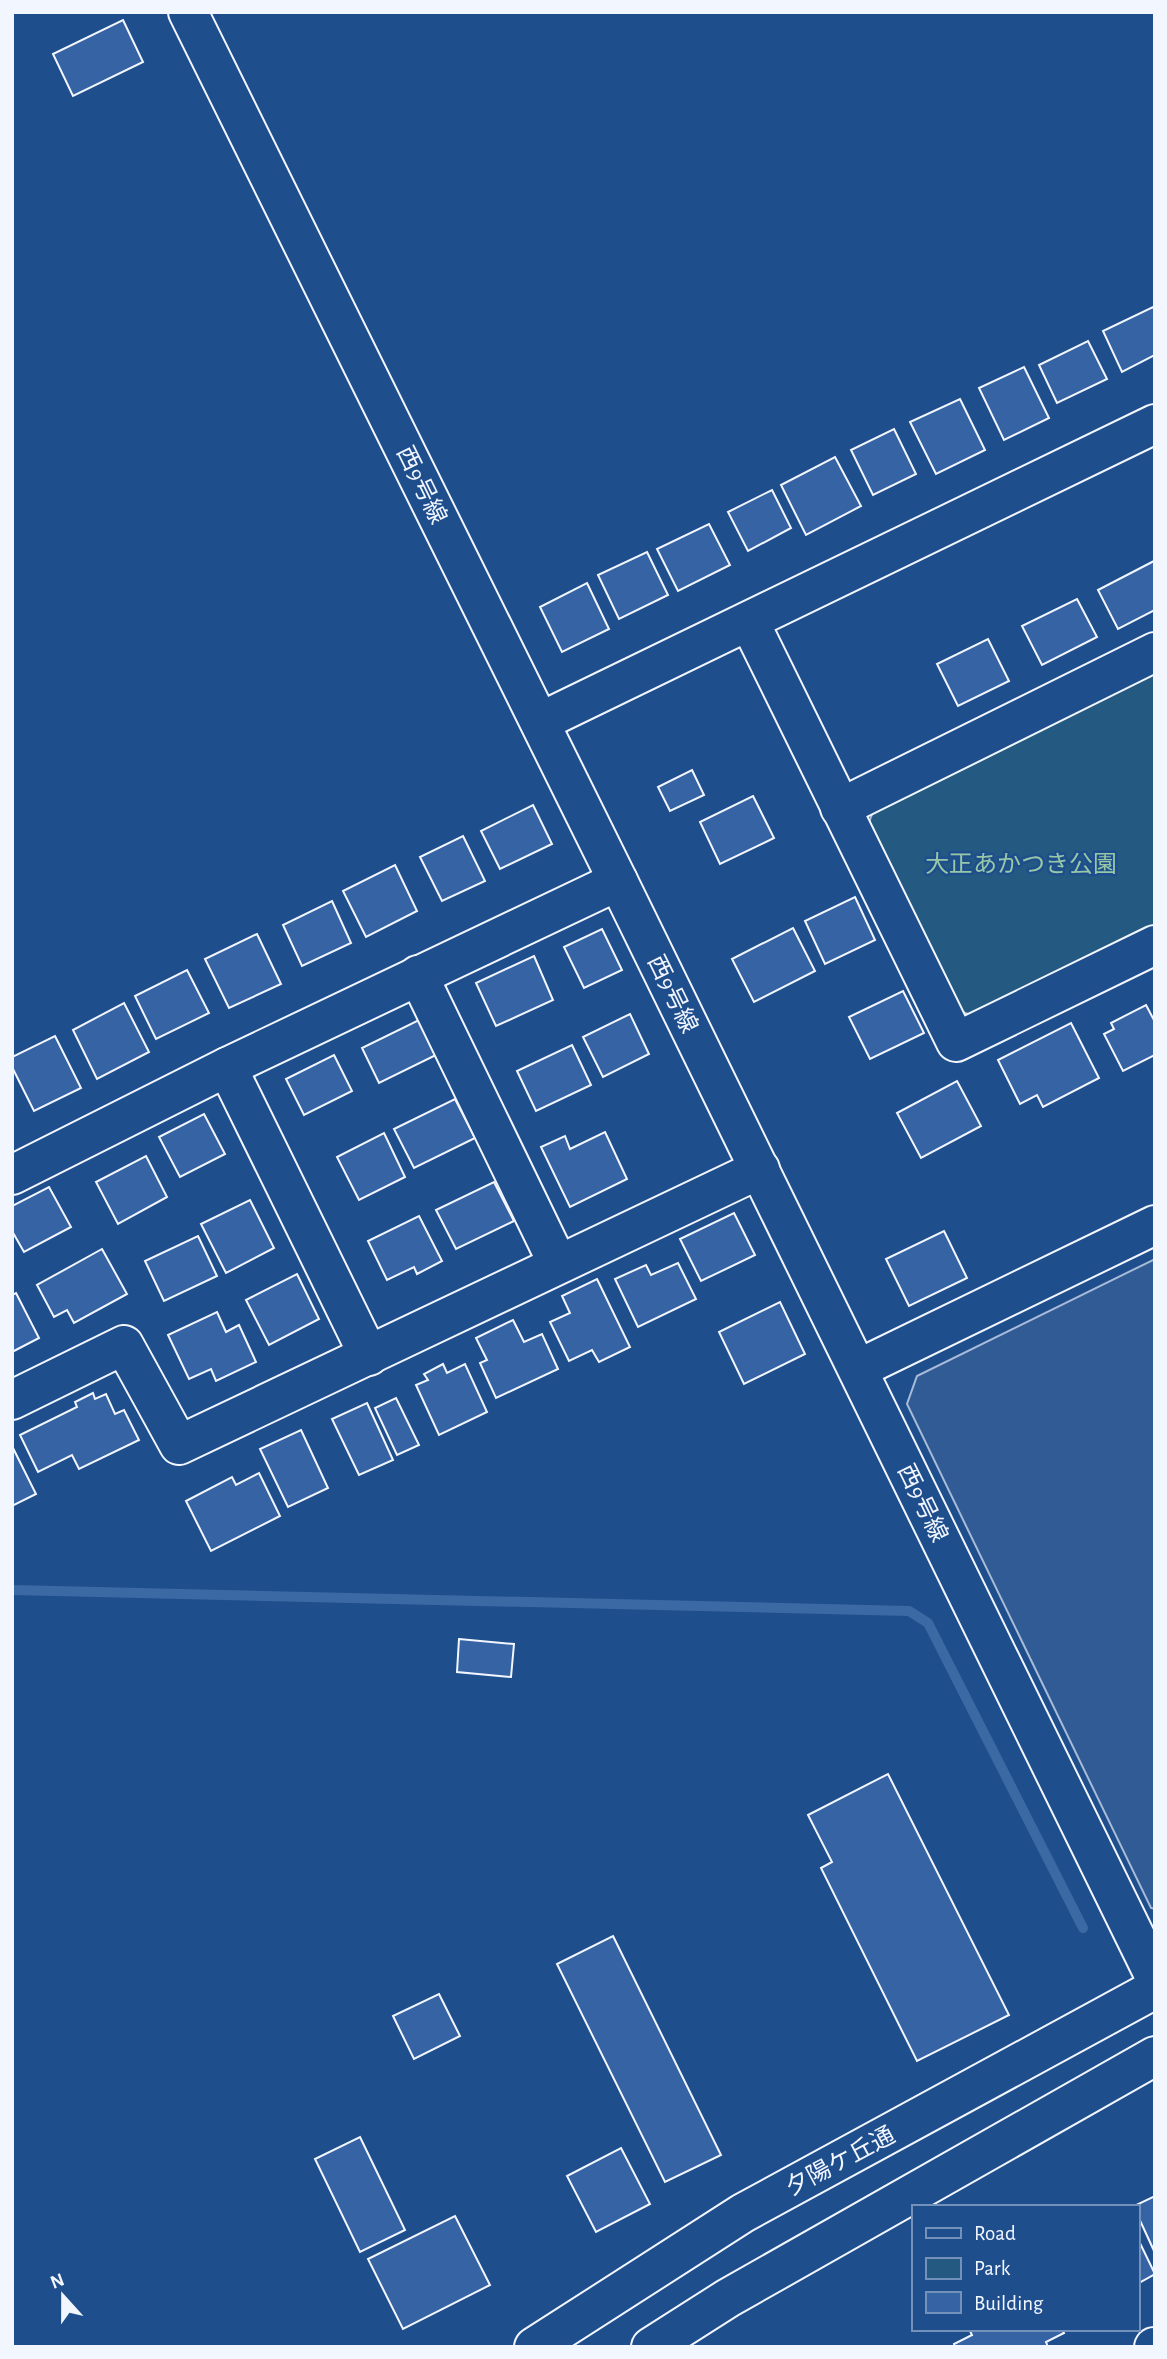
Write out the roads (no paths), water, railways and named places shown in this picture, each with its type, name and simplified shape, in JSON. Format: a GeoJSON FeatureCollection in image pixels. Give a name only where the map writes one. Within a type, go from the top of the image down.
{"type":"FeatureCollection","features":[{"type":"Feature","properties":{"kind":"street","name":"西9号線"},"geometry":{"type":"LineString","coordinates":[[188,12],[760,1169],[1155,1977]]}},
{"type":"Feature","properties":{"kind":"street"},"geometry":{"type":"LineString","coordinates":[[540,722],[1155,424]]}},
{"type":"Feature","properties":{"kind":"street"},"geometry":{"type":"LineString","coordinates":[[750,621],[956,1042],[1155,945]]}},
{"type":"Feature","properties":{"kind":"street"},"geometry":{"type":"LineString","coordinates":[[840,808],[1155,652]]}},
{"type":"Feature","properties":{"kind":"street"},"geometry":{"type":"LineString","coordinates":[[12,1175],[227,1067],[618,881]]}},
{"type":"Feature","properties":{"kind":"street"},"geometry":{"type":"LineString","coordinates":[[418,975],[558,1264]]}},
{"type":"Feature","properties":{"kind":"street"},"geometry":{"type":"LineString","coordinates":[[227,1067],[369,1356]]}},
{"type":"Feature","properties":{"kind":"street"},"geometry":{"type":"LineString","coordinates":[[12,1400],[124,1345],[179,1445],[760,1169]]}},
{"type":"Feature","properties":{"kind":"street"},"geometry":{"type":"LineString","coordinates":[[858,1369],[1155,1225]]}},
{"type":"Feature","properties":{"kind":"street","name":"夕陽ケ丘通"},"geometry":{"type":"LineString","coordinates":[[534,2347],[743,2213],[1155,1989]]}},
{"type":"Feature","properties":{"kind":"street"},"geometry":{"type":"LineString","coordinates":[[651,2347],[740,2291],[1155,2056]]}},
{"type":"Feature","properties":{"kind":"waterway"},"geometry":{"type":"LineString","coordinates":[[12,1590],[909,1611],[928,1623],[1083,1928]]}},
{"type":"Feature","properties":{"kind":"park label","name":"大正あかつき公園"},"geometry":{"type":"Point","coordinates":[1021,864]}}]}
